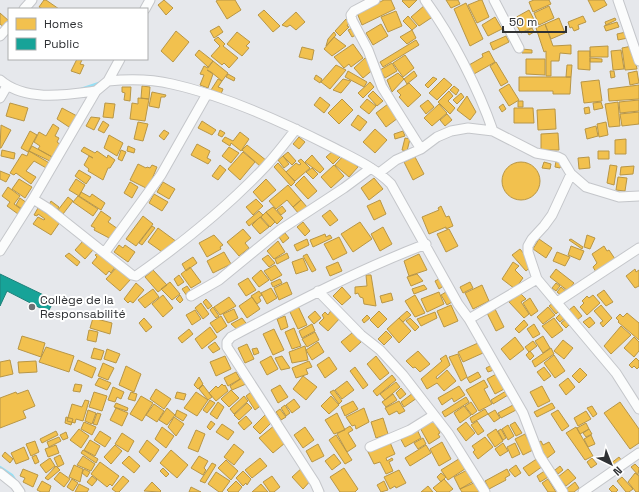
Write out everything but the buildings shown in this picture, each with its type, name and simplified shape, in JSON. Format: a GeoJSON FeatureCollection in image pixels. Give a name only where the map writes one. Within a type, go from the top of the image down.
{"type":"FeatureCollection","features":[{"type":"Feature","properties":{"kind":"street"},"geometry":{"type":"LineString","coordinates":[[25,8],[32,0]]}},
{"type":"Feature","properties":{"kind":"street"},"geometry":{"type":"LineString","coordinates":[[375,0],[354,11],[351,15],[352,20],[368,50],[382,87],[421,149]]}},
{"type":"Feature","properties":{"kind":"street"},"geometry":{"type":"LineString","coordinates":[[425,0],[439,20],[484,107],[492,132]]}},
{"type":"Feature","properties":{"kind":"street"},"geometry":{"type":"LineString","coordinates":[[494,0],[519,48]]}},
{"type":"Feature","properties":{"kind":"street"},"geometry":{"type":"LineString","coordinates":[[618,0],[639,61]]}},
{"type":"Feature","properties":{"kind":"street"},"geometry":{"type":"LineString","coordinates":[[0,36],[8,27]]}},
{"type":"Feature","properties":{"kind":"street"},"geometry":{"type":"LineString","coordinates":[[118,63],[126,79]]}},
{"type":"Feature","properties":{"kind":"street"},"geometry":{"type":"LineString","coordinates":[[0,251],[33,199],[96,91],[108,81],[118,63]]}},
{"type":"Feature","properties":{"kind":"street"},"geometry":{"type":"LineString","coordinates":[[108,81],[126,79],[170,83],[207,94],[296,129],[375,170],[391,184],[426,244],[458,304],[469,319],[523,413],[539,455],[563,492]]}},
{"type":"Feature","properties":{"kind":"street"},"geometry":{"type":"LineString","coordinates":[[0,98],[3,83],[36,95],[75,94],[96,91]]}},
{"type":"Feature","properties":{"kind":"street"},"geometry":{"type":"LineString","coordinates":[[105,252],[161,175],[207,94]]}},
{"type":"Feature","properties":{"kind":"street"},"geometry":{"type":"LineString","coordinates":[[191,296],[219,280],[280,230],[344,188],[375,170],[421,149],[437,137],[451,131],[468,128],[492,132],[536,153],[562,159],[571,174],[586,187],[619,197],[639,196]]}},
{"type":"Feature","properties":{"kind":"street"},"geometry":{"type":"LineString","coordinates":[[33,199],[50,209],[132,275],[136,276],[167,254],[243,188],[265,167],[296,129]]}},
{"type":"Feature","properties":{"kind":"street"},"geometry":{"type":"LineString","coordinates":[[571,174],[552,215],[528,246],[528,252],[537,279],[616,373],[639,409]]}},
{"type":"Feature","properties":{"kind":"street"},"geometry":{"type":"LineString","coordinates":[[319,492],[315,483],[227,347],[227,342],[231,337],[318,291],[392,257],[426,244]]}},
{"type":"Feature","properties":{"kind":"street"},"geometry":{"type":"LineString","coordinates":[[557,302],[639,248]]}},
{"type":"Feature","properties":{"kind":"street"},"geometry":{"type":"LineString","coordinates":[[469,319],[537,279]]}},
{"type":"Feature","properties":{"kind":"street"},"geometry":{"type":"LineString","coordinates":[[318,291],[360,335],[380,350],[403,374],[434,415],[485,492]]}},
{"type":"Feature","properties":{"kind":"street"},"geometry":{"type":"LineString","coordinates":[[370,447],[410,430],[434,415]]}},
{"type":"Feature","properties":{"kind":"street"},"geometry":{"type":"LineString","coordinates":[[587,491],[639,453]]}},
{"type":"Feature","properties":{"kind":"street"},"geometry":{"type":"LineString","coordinates":[[0,473],[15,485],[20,492]]}},
{"type":"Feature","properties":{"kind":"waterway"},"geometry":{"type":"LineString","coordinates":[[81,89],[99,83]]}},
{"type":"Feature","properties":{"kind":"waterway"},"geometry":{"type":"LineString","coordinates":[[0,467],[12,475],[16,481]]}},
{"type":"Feature","properties":{"kind":"place","name":"Collège de la Responsabilité"},"geometry":{"type":"Point","coordinates":[32,307]}}]}
